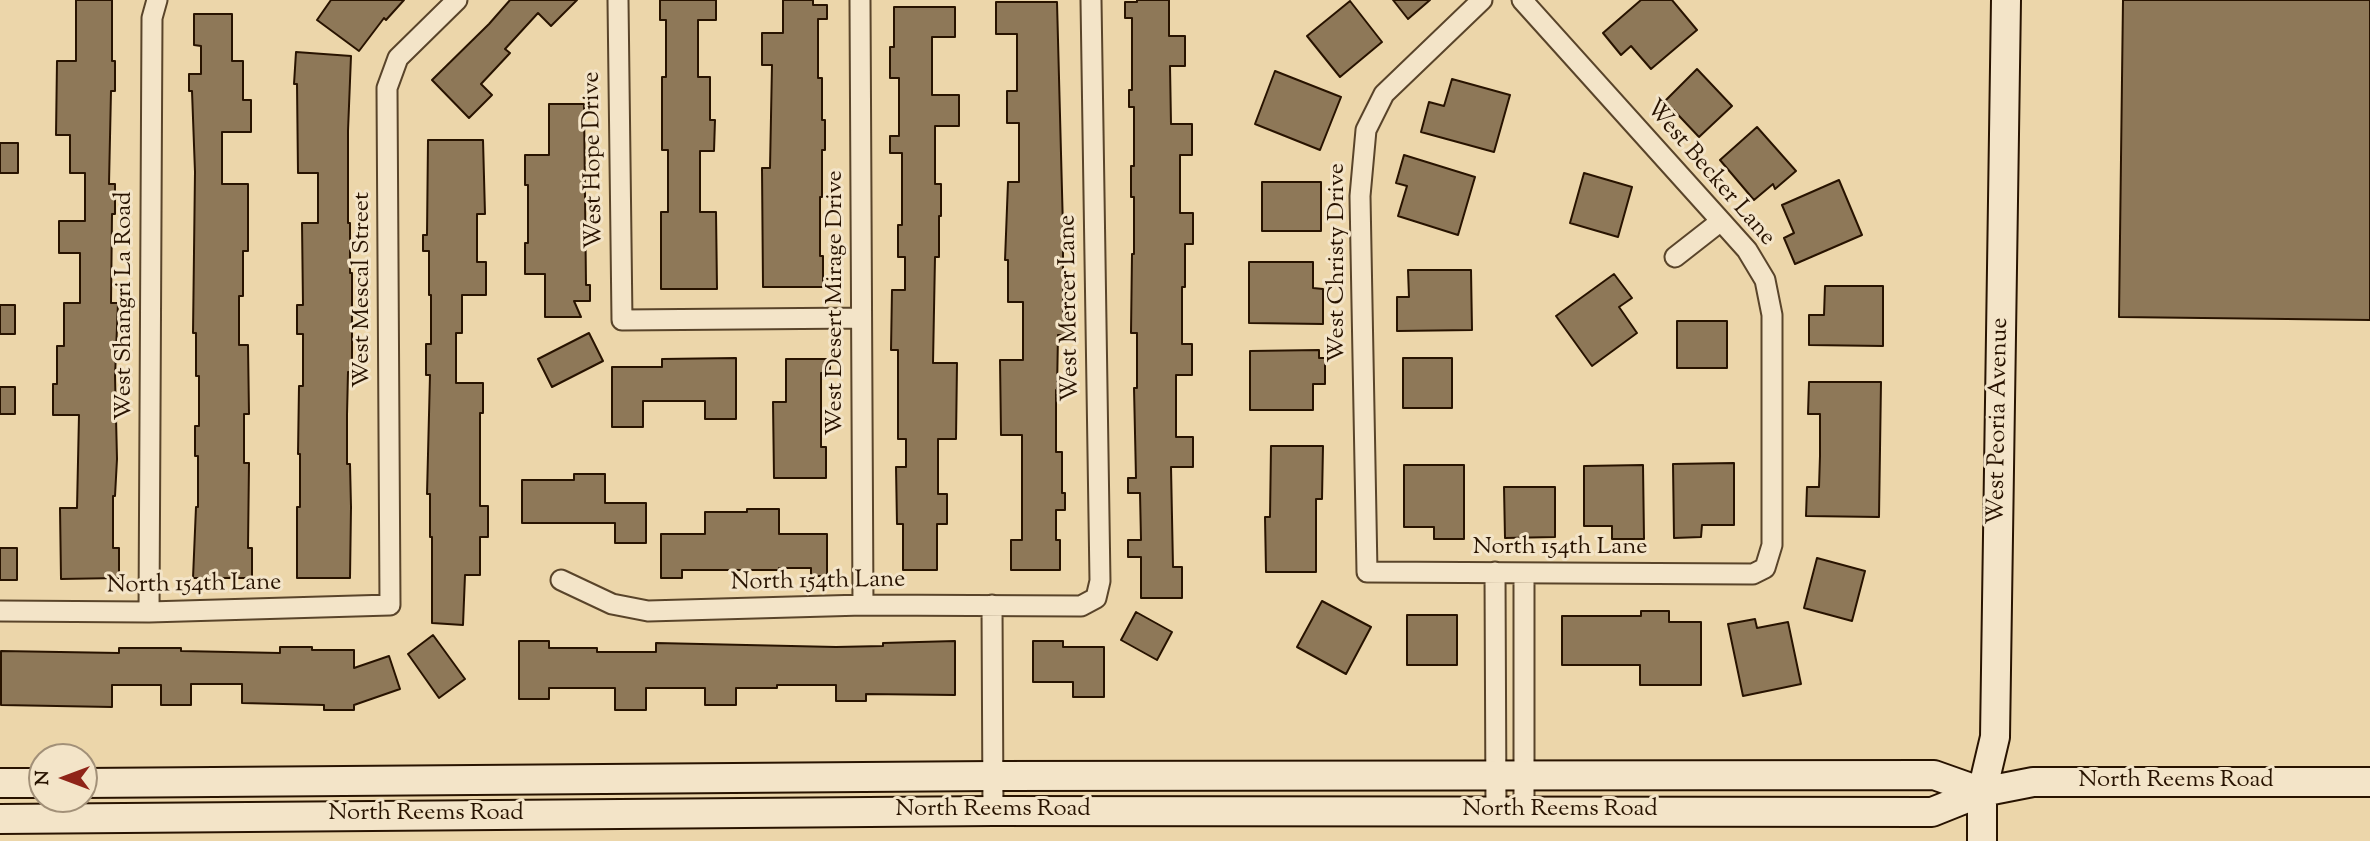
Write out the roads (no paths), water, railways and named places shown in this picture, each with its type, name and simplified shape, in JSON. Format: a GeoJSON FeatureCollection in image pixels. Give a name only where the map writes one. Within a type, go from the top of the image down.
{"type":"FeatureCollection","features":[{"type":"Feature","properties":{"kind":"main road","name":"West Peoria Avenue"},"geometry":{"type":"LineString","coordinates":[[1982,841],[1982,792],[1995,737],[2006,0]]}},
{"type":"Feature","properties":{"kind":"main road","name":"North Reems Road"},"geometry":{"type":"LineString","coordinates":[[98,783],[993,776],[1934,775],[1982,792]]}},
{"type":"Feature","properties":{"kind":"main road","name":"North Reems Road"},"geometry":{"type":"LineString","coordinates":[[0,819],[993,811],[1932,812],[1982,792],[2033,782],[2370,782]]}},
{"type":"Feature","properties":{"kind":"main road"},"geometry":{"type":"LineString","coordinates":[[0,783],[28,783]]}},
{"type":"Feature","properties":{"kind":"street","name":"West Shangri La Road"},"geometry":{"type":"LineString","coordinates":[[149,612],[151,32],[157,0]]}},
{"type":"Feature","properties":{"kind":"street","name":"West Mescal Street"},"geometry":{"type":"LineString","coordinates":[[390,606],[387,88],[398,58],[457,0]]}},
{"type":"Feature","properties":{"kind":"street","name":"West Hope Drive"},"geometry":{"type":"LineString","coordinates":[[618,0],[622,320],[861,318]]}},
{"type":"Feature","properties":{"kind":"street","name":"West Desert Mirage Drive"},"geometry":{"type":"LineString","coordinates":[[860,0],[863,605]]}},
{"type":"Feature","properties":{"kind":"street","name":"West Mercer Lane"},"geometry":{"type":"LineString","coordinates":[[1081,606],[1096,598],[1100,581],[1091,0]]}},
{"type":"Feature","properties":{"kind":"street","name":"West Christy Drive"},"geometry":{"type":"LineString","coordinates":[[1367,572],[1360,196],[1366,130],[1384,94],[1482,0]]}},
{"type":"Feature","properties":{"kind":"street","name":"West Becker Lane"},"geometry":{"type":"LineString","coordinates":[[1522,0],[1721,221],[1746,250],[1765,280],[1772,315],[1772,545],[1766,568],[1753,574]]}},
{"type":"Feature","properties":{"kind":"street"},"geometry":{"type":"LineString","coordinates":[[1675,257],[1721,221]]}},
{"type":"Feature","properties":{"kind":"street","name":"North 154th Lane"},"geometry":{"type":"LineString","coordinates":[[1367,572],[1753,574]]}},
{"type":"Feature","properties":{"kind":"street"},"geometry":{"type":"LineString","coordinates":[[1495,572],[1496,811]]}},
{"type":"Feature","properties":{"kind":"street"},"geometry":{"type":"LineString","coordinates":[[1524,573],[1524,811]]}},
{"type":"Feature","properties":{"kind":"street","name":"North 154th Lane"},"geometry":{"type":"LineString","coordinates":[[561,580],[612,604],[648,611],[863,605],[1081,606]]}},
{"type":"Feature","properties":{"kind":"street"},"geometry":{"type":"LineString","coordinates":[[992,605],[993,811]]}},
{"type":"Feature","properties":{"kind":"street","name":"North 154th Lane"},"geometry":{"type":"LineString","coordinates":[[0,611],[149,612],[390,606]]}},
{"type":"Feature","properties":{"kind":"street"},"geometry":{"type":"LineString","coordinates":[[1495,677],[1524,676]]}}]}
